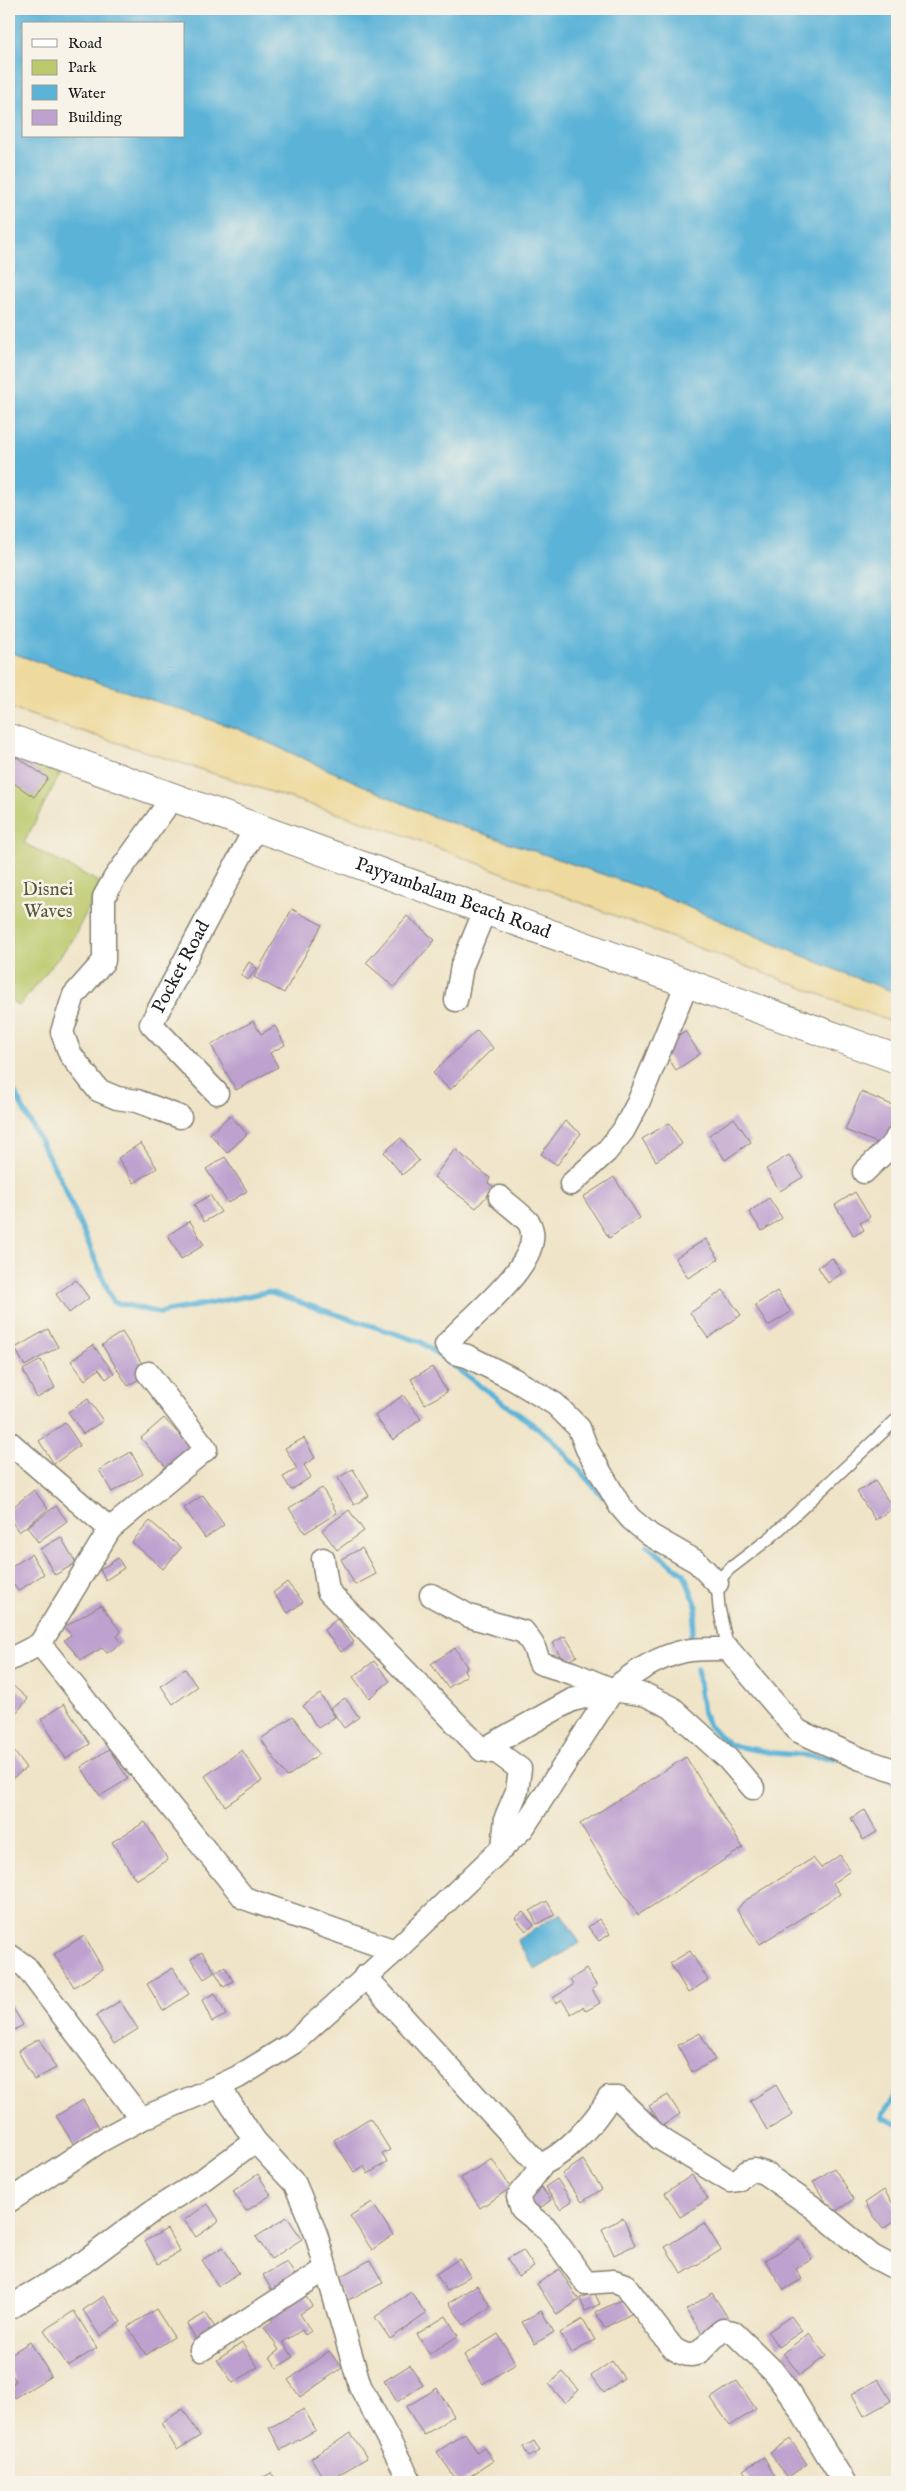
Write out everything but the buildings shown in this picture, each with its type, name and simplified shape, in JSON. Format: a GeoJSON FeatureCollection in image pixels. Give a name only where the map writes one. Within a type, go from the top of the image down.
{"type":"FeatureCollection","features":[{"type":"Feature","properties":{"kind":"main road","name":"Payyambalam Beach Road"},"geometry":{"type":"LineString","coordinates":[[9,738],[897,1059]]}},
{"type":"Feature","properties":{"kind":"street"},"geometry":{"type":"LineString","coordinates":[[173,797],[114,879],[104,897],[104,961],[74,995],[62,1032],[70,1054],[98,1090],[117,1098],[138,1101],[180,1117]]}},
{"type":"Feature","properties":{"kind":"street","name":"Pocket Road"},"geometry":{"type":"LineString","coordinates":[[217,1093],[169,1045],[152,1024],[256,827]]}},
{"type":"Feature","properties":{"kind":"street"},"geometry":{"type":"LineString","coordinates":[[456,1000],[464,960],[485,910]]}},
{"type":"Feature","properties":{"kind":"street"},"geometry":{"type":"LineString","coordinates":[[571,1184],[606,1152],[623,1131],[638,1103],[687,983]]}},
{"type":"Feature","properties":{"kind":"street"},"geometry":{"type":"LineString","coordinates":[[864,1172],[894,1143],[897,1137]]}},
{"type":"Feature","properties":{"kind":"street"},"geometry":{"type":"LineString","coordinates":[[500,1197],[528,1223],[533,1238],[526,1256],[512,1278],[446,1345],[455,1352],[513,1379],[555,1404],[580,1428],[587,1449],[620,1506],[631,1519],[650,1535],[697,1562],[717,1583]]}},
{"type":"Feature","properties":{"kind":"street"},"geometry":{"type":"LineString","coordinates":[[9,1660],[40,1644],[110,1529],[206,1449],[148,1373]]}},
{"type":"Feature","properties":{"kind":"street"},"geometry":{"type":"LineString","coordinates":[[9,1442],[110,1529]]}},
{"type":"Feature","properties":{"kind":"street"},"geometry":{"type":"LineString","coordinates":[[323,1559],[328,1591],[482,1750],[498,1753],[520,1769],[517,1791],[506,1817],[503,1848]]}},
{"type":"Feature","properties":{"kind":"street"},"geometry":{"type":"LineString","coordinates":[[430,1594],[469,1616],[524,1632],[533,1645],[540,1663],[572,1673],[613,1690],[646,1695],[671,1707],[727,1758],[753,1788]]}},
{"type":"Feature","properties":{"kind":"street"},"geometry":{"type":"LineString","coordinates":[[40,1644],[244,1898],[395,1952]]}},
{"type":"Feature","properties":{"kind":"street"},"geometry":{"type":"LineString","coordinates":[[9,2201],[100,2141],[141,2119],[238,2077],[293,2043],[365,1976],[395,1952],[523,1828],[613,1690],[633,1673],[663,1658],[686,1650],[728,1648],[798,1730],[861,1759],[897,1771]]}},
{"type":"Feature","properties":{"kind":"street"},"geometry":{"type":"LineString","coordinates":[[482,1750],[572,1700],[613,1690]]}},
{"type":"Feature","properties":{"kind":"street"},"geometry":{"type":"LineString","coordinates":[[9,1955],[26,1967],[141,2119]]}},
{"type":"Feature","properties":{"kind":"street"},"geometry":{"type":"LineString","coordinates":[[365,1976],[541,2167],[538,2174],[525,2185],[518,2197],[522,2209],[548,2230],[586,2283],[614,2281],[625,2285],[673,2348],[682,2354],[694,2355],[704,2348],[713,2336],[723,2330],[733,2332],[773,2371],[792,2395],[844,2482]]}},
{"type":"Feature","properties":{"kind":"street"},"geometry":{"type":"LineString","coordinates":[[219,2086],[255,2141],[295,2184],[316,2234],[360,2386],[411,2482]]}},
{"type":"Feature","properties":{"kind":"street"},"geometry":{"type":"LineString","coordinates":[[539,2165],[563,2152],[602,2110],[609,2098],[618,2098],[659,2138],[730,2182],[738,2180],[748,2171],[754,2170],[764,2173],[814,2208],[872,2256],[891,2266],[897,2264]]}},
{"type":"Feature","properties":{"kind":"street"},"geometry":{"type":"LineString","coordinates":[[9,2308],[84,2262],[151,2212],[201,2181],[255,2141]]}},
{"type":"Feature","properties":{"kind":"street"},"geometry":{"type":"LineString","coordinates":[[202,2350],[326,2269]]}},
{"type":"Feature","properties":{"kind":"lane"},"geometry":{"type":"LineString","coordinates":[[728,1648],[719,1608],[717,1583],[728,1570],[771,1537],[897,1419]]}},
{"type":"Feature","properties":{"kind":"green space","name":"Disnei Waves"},"geometry":{"type":"Polygon","coordinates":[[[9,757],[60,774],[24,843],[101,883],[72,941],[18,1007],[9,998],[9,757]]]}},
{"type":"Feature","properties":{"kind":"sand"},"geometry":{"type":"Polygon","coordinates":[[[9,652],[238,729],[431,816],[643,888],[841,972],[897,993],[897,1024],[399,833],[9,708],[9,652]]]}},
{"type":"Feature","properties":{"kind":"water"},"geometry":{"type":"Polygon","coordinates":[[[9,9],[897,9],[897,993],[841,972],[643,888],[431,816],[238,729],[9,652],[9,9]]]}},
{"type":"Feature","properties":{"kind":"water"},"geometry":{"type":"Polygon","coordinates":[[[561,1913],[580,1943],[535,1970],[517,1940],[561,1913]]]}},
{"type":"Feature","properties":{"kind":"waterway"},"geometry":{"type":"LineString","coordinates":[[9,1082],[63,1184],[113,1302],[159,1313],[268,1292],[421,1342],[551,1438],[603,1497]]}},
{"type":"Feature","properties":{"kind":"waterway"},"geometry":{"type":"LineString","coordinates":[[648,1546],[684,1574],[697,1607],[691,1636]]}},
{"type":"Feature","properties":{"kind":"waterway"},"geometry":{"type":"LineString","coordinates":[[697,1669],[703,1713],[709,1726],[729,1745],[774,1753],[836,1758]]}},
{"type":"Feature","properties":{"kind":"waterway"},"geometry":{"type":"LineString","coordinates":[[887,1777],[897,1786]]}},
{"type":"Feature","properties":{"kind":"waterway"},"geometry":{"type":"LineString","coordinates":[[897,2091],[882,2117],[897,2124]]}}]}
